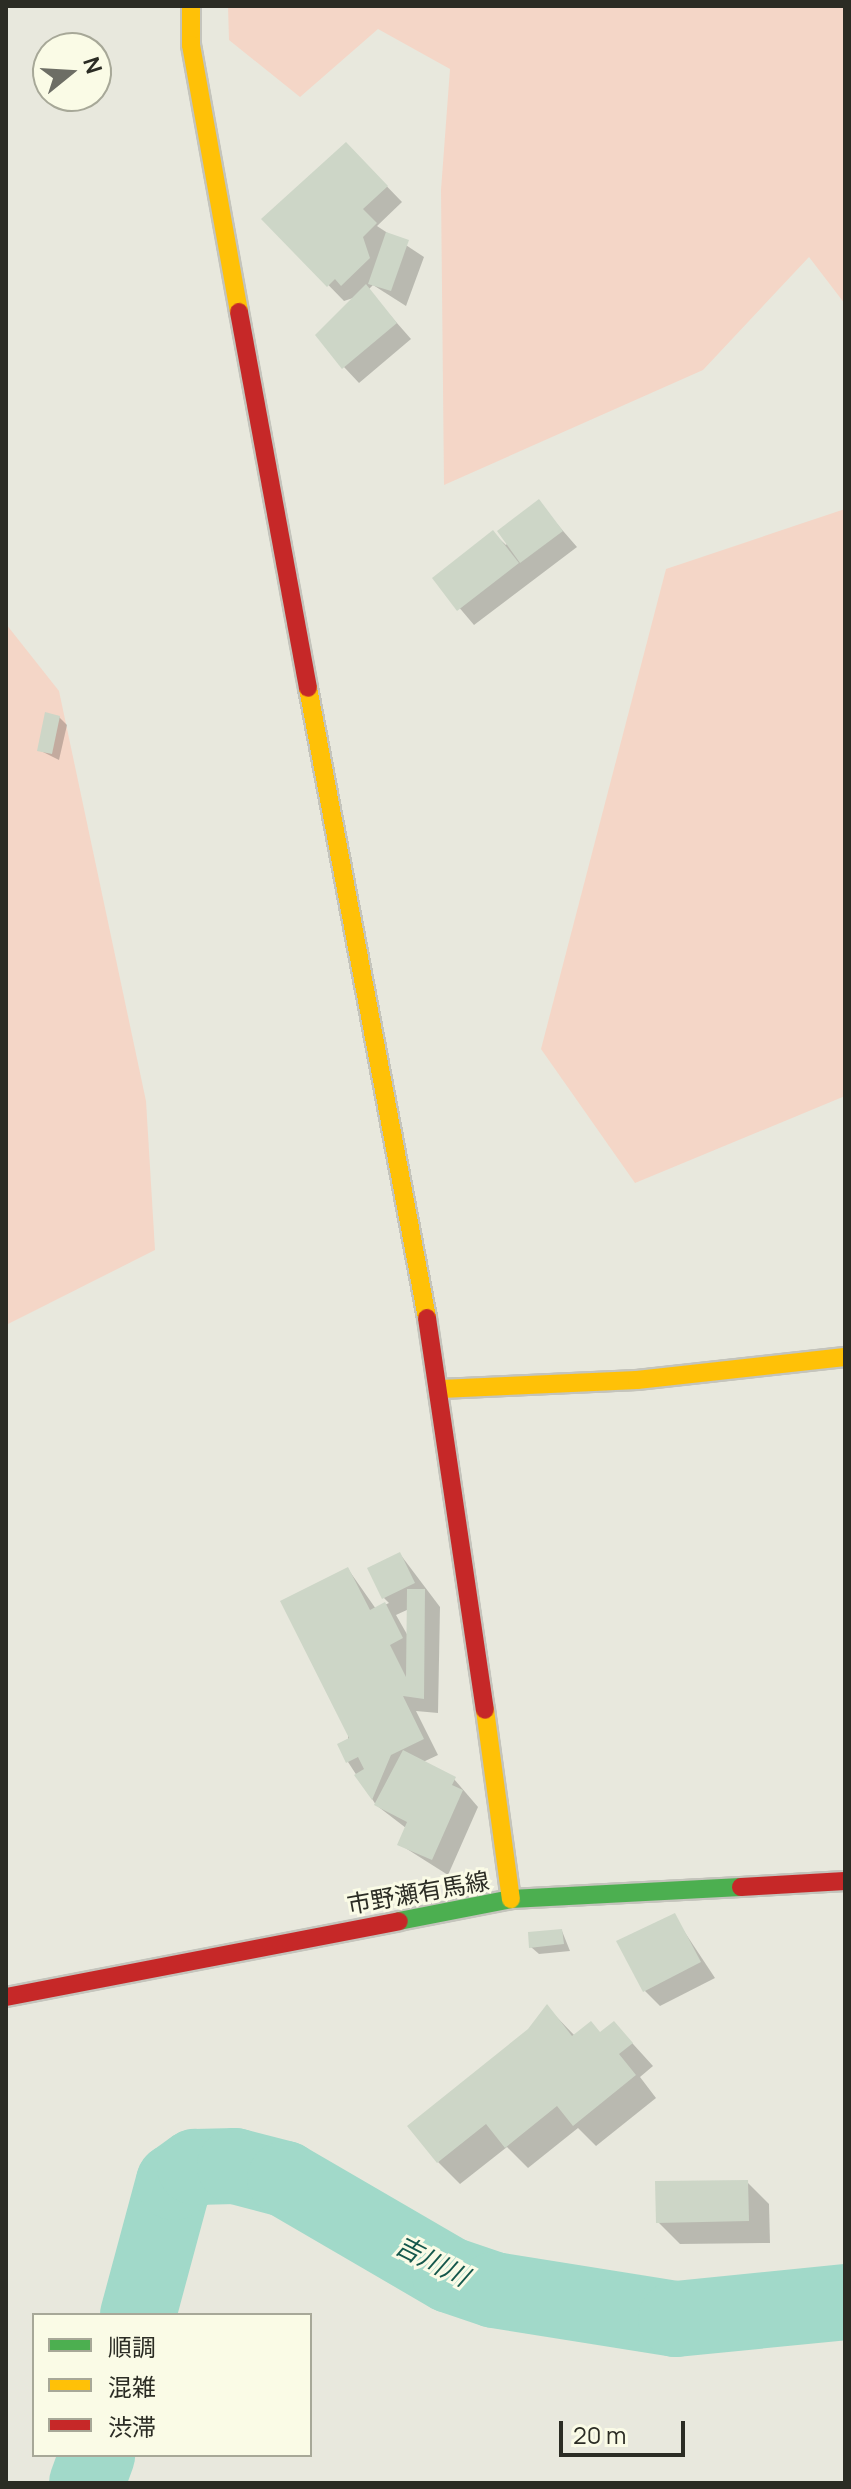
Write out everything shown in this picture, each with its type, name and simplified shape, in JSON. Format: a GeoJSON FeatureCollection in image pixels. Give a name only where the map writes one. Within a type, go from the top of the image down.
{"type":"FeatureCollection","features":[{"type":"Feature","properties":{"kind":"street"},"geometry":{"type":"LineString","coordinates":[[191,6],[191,45],[272,499],[441,1389],[511,1899]]}},
{"type":"Feature","properties":{"kind":"street"},"geometry":{"type":"LineString","coordinates":[[441,1389],[637,1380],[845,1357]]}},
{"type":"Feature","properties":{"kind":"street","name":"市野瀬有馬線"},"geometry":{"type":"LineString","coordinates":[[6,1997],[511,1899],[845,1881]]}},
{"type":"Feature","properties":{"kind":"shaded area"},"geometry":{"type":"Polygon","coordinates":[[[228,6],[845,6],[845,304],[809,257],[703,370],[444,485],[441,190],[450,69],[378,29],[300,97],[229,40],[228,6]]]}},
{"type":"Feature","properties":{"kind":"shaded area"},"geometry":{"type":"Polygon","coordinates":[[[845,509],[845,1096],[635,1183],[541,1049],[666,569],[845,509]]]}},
{"type":"Feature","properties":{"kind":"shaded area"},"geometry":{"type":"Polygon","coordinates":[[[6,624],[59,691],[146,1101],[155,1250],[6,1325],[6,624]]]}},
{"type":"Feature","properties":{"kind":"building"},"geometry":{"type":"Polygon","coordinates":[[[346,142],[388,186],[363,209],[377,223],[363,237],[370,258],[341,286],[335,279],[327,287],[261,219],[346,142]]]}},
{"type":"Feature","properties":{"kind":"building"},"geometry":{"type":"Polygon","coordinates":[[[386,232],[409,240],[391,291],[368,284],[386,232]]]}},
{"type":"Feature","properties":{"kind":"building"},"geometry":{"type":"Polygon","coordinates":[[[366,284],[397,323],[342,369],[315,335],[366,284]]]}},
{"type":"Feature","properties":{"kind":"building"},"geometry":{"type":"Polygon","coordinates":[[[539,499],[563,531],[520,563],[497,531],[539,499]]]}},
{"type":"Feature","properties":{"kind":"building"},"geometry":{"type":"Polygon","coordinates":[[[493,530],[519,563],[457,611],[432,578],[493,530]]]}},
{"type":"Feature","properties":{"kind":"building"},"geometry":{"type":"Polygon","coordinates":[[[45,712],[60,716],[52,754],[37,751],[45,712]]]}},
{"type":"Feature","properties":{"kind":"building"},"geometry":{"type":"Polygon","coordinates":[[[400,1552],[415,1583],[382,1599],[367,1568],[400,1552]]]}},
{"type":"Feature","properties":{"kind":"building"},"geometry":{"type":"Polygon","coordinates":[[[348,1567],[370,1610],[385,1602],[403,1638],[390,1645],[406,1677],[407,1589],[425,1589],[424,1699],[403,1696],[424,1739],[391,1755],[372,1800],[354,1775],[364,1769],[358,1757],[346,1763],[337,1744],[349,1738],[280,1601],[348,1567]]]}},
{"type":"Feature","properties":{"kind":"building"},"geometry":{"type":"Polygon","coordinates":[[[403,1750],[456,1777],[452,1785],[463,1790],[432,1860],[397,1845],[407,1822],[374,1805],[403,1750]]]}},
{"type":"Feature","properties":{"kind":"building"},"geometry":{"type":"Polygon","coordinates":[[[675,1913],[701,1962],[643,1992],[616,1941],[675,1913]]]}},
{"type":"Feature","properties":{"kind":"building"},"geometry":{"type":"Polygon","coordinates":[[[562,1929],[564,1944],[529,1948],[528,1932],[562,1929]]]}},
{"type":"Feature","properties":{"kind":"building"},"geometry":{"type":"Polygon","coordinates":[[[547,2004],[572,2036],[591,2021],[600,2032],[614,2021],[633,2043],[619,2054],[636,2075],[573,2126],[557,2106],[505,2148],[486,2124],[437,2163],[407,2126],[528,2029],[547,2004]]]}},
{"type":"Feature","properties":{"kind":"building"},"geometry":{"type":"Polygon","coordinates":[[[748,2180],[749,2221],[656,2223],[655,2181],[748,2180]]]}},
{"type":"Feature","properties":{"kind":"waterway","name":"吉川川"},"geometry":{"type":"LineString","coordinates":[[139,2313],[174,2182],[195,2167],[235,2166],[285,2179],[450,2275],[494,2290],[676,2319],[845,2302]]}},
{"type":"Feature","properties":{"kind":"waterway","name":"吉川川"},"geometry":{"type":"LineString","coordinates":[[87,2483],[96,2457]]}},
{"type":"Feature","properties":{"kind":"traffic: fast"},"geometry":{"type":"LineString","coordinates":[[399,1921],[511,1899],[741,1887]]}},
{"type":"Feature","properties":{"kind":"traffic: slow"},"geometry":{"type":"LineString","coordinates":[[191,6],[191,45],[239,312]]}},
{"type":"Feature","properties":{"kind":"traffic: slow"},"geometry":{"type":"LineString","coordinates":[[308,688],[427,1318]]}},
{"type":"Feature","properties":{"kind":"traffic: slow"},"geometry":{"type":"LineString","coordinates":[[441,1389],[637,1380],[845,1357]]}},
{"type":"Feature","properties":{"kind":"traffic: slow"},"geometry":{"type":"LineString","coordinates":[[485,1710],[511,1899]]}},
{"type":"Feature","properties":{"kind":"traffic: jam"},"geometry":{"type":"LineString","coordinates":[[239,312],[308,688]]}},
{"type":"Feature","properties":{"kind":"traffic: jam"},"geometry":{"type":"LineString","coordinates":[[427,1318],[485,1710]]}},
{"type":"Feature","properties":{"kind":"traffic: jam"},"geometry":{"type":"LineString","coordinates":[[741,1887],[845,1881]]}},
{"type":"Feature","properties":{"kind":"traffic: jam"},"geometry":{"type":"LineString","coordinates":[[6,1997],[399,1921]]}}]}
